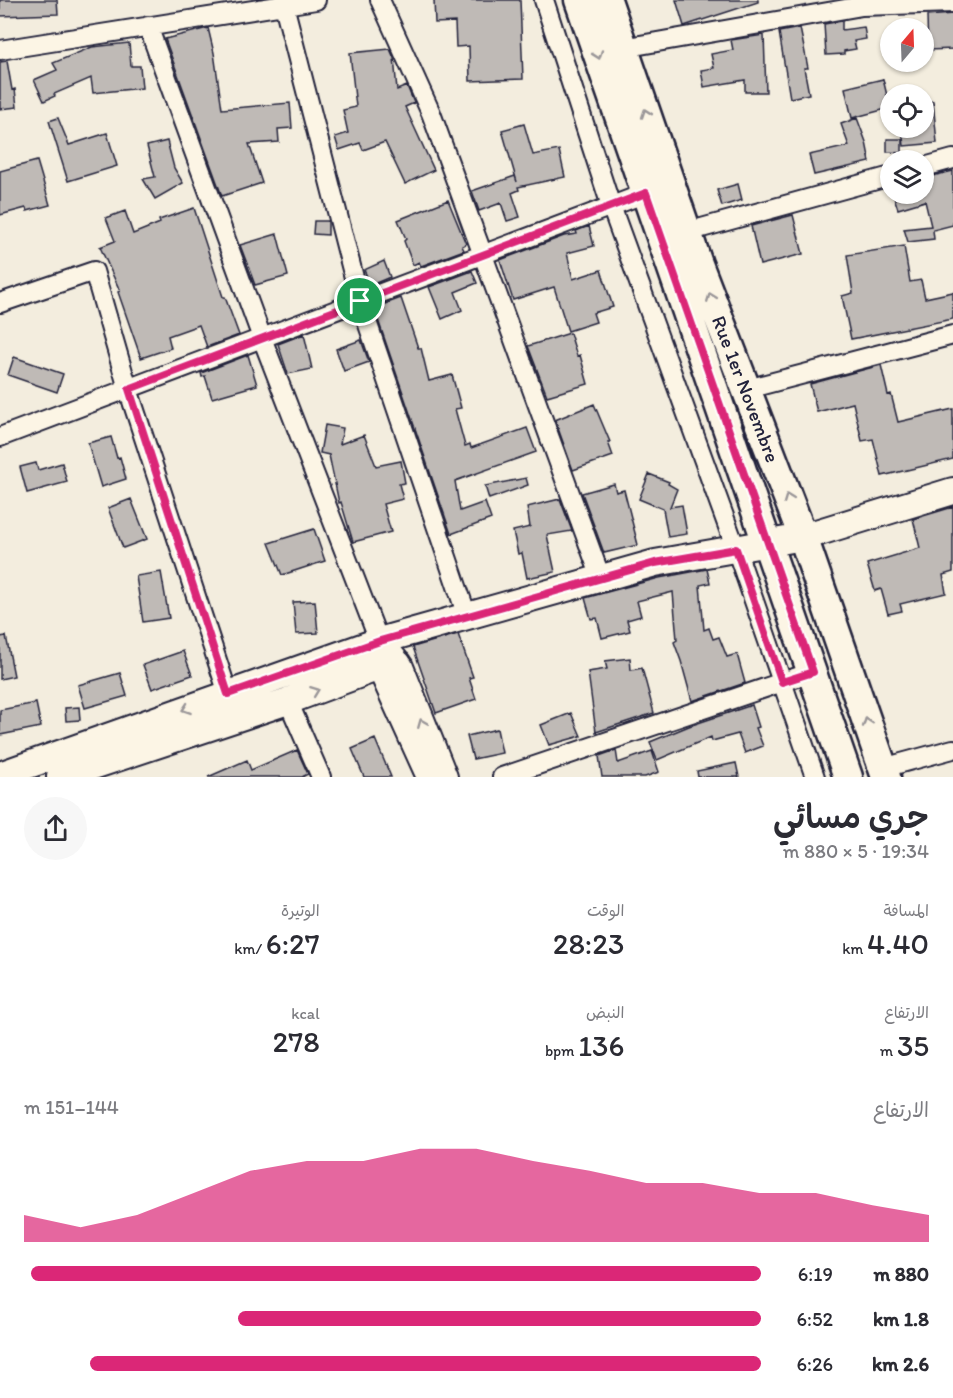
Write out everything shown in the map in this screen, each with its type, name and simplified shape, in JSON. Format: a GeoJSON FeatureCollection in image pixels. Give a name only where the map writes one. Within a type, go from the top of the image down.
{"type":"FeatureCollection","features":[{"type":"Feature","properties":{"kind":"main road"},"geometry":{"type":"LineString","coordinates":[[579,0],[848,777]]}},
{"type":"Feature","properties":{"kind":"main road","name":"Rue 1er Novembre"},"geometry":{"type":"LineString","coordinates":[[607,0],[687,232],[803,537],[884,772]]}},
{"type":"Feature","properties":{"kind":"street"},"geometry":{"type":"LineString","coordinates":[[0,50],[316,0]]}},
{"type":"Feature","properties":{"kind":"street"},"geometry":{"type":"LineString","coordinates":[[380,0],[431,113],[601,578]]}},
{"type":"Feature","properties":{"kind":"street"},"geometry":{"type":"LineString","coordinates":[[544,0],[611,206],[736,549],[815,777]]}},
{"type":"Feature","properties":{"kind":"street"},"geometry":{"type":"LineString","coordinates":[[624,48],[862,6],[953,3]]}},
{"type":"Feature","properties":{"kind":"street"},"geometry":{"type":"LineString","coordinates":[[284,5],[360,301],[467,616]]}},
{"type":"Feature","properties":{"kind":"street"},"geometry":{"type":"LineString","coordinates":[[148,26],[262,338],[390,666],[430,777]]}},
{"type":"Feature","properties":{"kind":"street"},"geometry":{"type":"LineString","coordinates":[[934,164],[953,159]]}},
{"type":"Feature","properties":{"kind":"street"},"geometry":{"type":"LineString","coordinates":[[687,232],[880,179]]}},
{"type":"Feature","properties":{"kind":"street"},"geometry":{"type":"LineString","coordinates":[[0,437],[646,193]]}},
{"type":"Feature","properties":{"kind":"street"},"geometry":{"type":"LineString","coordinates":[[0,303],[94,271],[129,389],[232,706]]}},
{"type":"Feature","properties":{"kind":"street"},"geometry":{"type":"LineString","coordinates":[[747,390],[953,335]]}},
{"type":"Feature","properties":{"kind":"street"},"geometry":{"type":"LineString","coordinates":[[60,777],[232,706],[380,641],[655,563],[803,537],[953,491]]}},
{"type":"Feature","properties":{"kind":"street"},"geometry":{"type":"LineString","coordinates":[[0,775],[232,706],[288,701],[370,670],[390,666]]}},
{"type":"Feature","properties":{"kind":"street"},"geometry":{"type":"LineString","coordinates":[[390,666],[444,777]]}},
{"type":"Feature","properties":{"kind":"street"},"geometry":{"type":"LineString","coordinates":[[502,777],[813,672]]}},
{"type":"Feature","properties":{"kind":"street"},"geometry":{"type":"LineString","coordinates":[[288,701],[321,777]]}},
{"type":"Feature","properties":{"kind":"street"},"geometry":{"type":"LineString","coordinates":[[884,772],[953,749]]}},
{"type":"Feature","properties":{"kind":"building"},"geometry":{"type":"Polygon","coordinates":[[[0,0],[57,0],[58,14],[0,16],[0,0]]]}},
{"type":"Feature","properties":{"kind":"building"},"geometry":{"type":"Polygon","coordinates":[[[434,0],[520,0],[523,79],[470,81],[469,46],[456,47],[455,22],[435,23],[434,0]]]}},
{"type":"Feature","properties":{"kind":"building"},"geometry":{"type":"Polygon","coordinates":[[[676,0],[758,0],[758,2],[684,26],[676,0]]]}},
{"type":"Feature","properties":{"kind":"building"},"geometry":{"type":"Polygon","coordinates":[[[953,14],[953,49],[934,50],[934,18],[927,18],[927,16],[953,14]]]}},
{"type":"Feature","properties":{"kind":"building"},"geometry":{"type":"Polygon","coordinates":[[[842,21],[842,30],[864,27],[866,39],[854,41],[856,49],[844,51],[844,54],[826,55],[824,24],[842,21]]]}},
{"type":"Feature","properties":{"kind":"building"},"geometry":{"type":"Polygon","coordinates":[[[208,28],[222,109],[290,103],[292,128],[278,129],[279,142],[249,144],[262,183],[222,196],[165,39],[208,28]]]}},
{"type":"Feature","properties":{"kind":"building"},"geometry":{"type":"Polygon","coordinates":[[[800,28],[808,68],[804,68],[809,94],[790,98],[779,32],[800,28]]]}},
{"type":"Feature","properties":{"kind":"building"},"geometry":{"type":"Polygon","coordinates":[[[764,35],[766,92],[745,92],[745,80],[704,87],[701,70],[714,68],[711,54],[733,50],[731,40],[764,35]]]}},
{"type":"Feature","properties":{"kind":"building"},"geometry":{"type":"Polygon","coordinates":[[[129,43],[131,66],[140,66],[142,88],[93,93],[91,78],[54,94],[55,96],[44,101],[34,80],[57,70],[53,63],[92,47],[129,43]]]}},
{"type":"Feature","properties":{"kind":"building"},"geometry":{"type":"Polygon","coordinates":[[[390,49],[394,58],[397,90],[407,86],[414,103],[405,107],[434,170],[405,184],[385,142],[363,150],[360,143],[339,150],[335,137],[348,133],[343,110],[356,107],[350,53],[390,49]]]}},
{"type":"Feature","properties":{"kind":"building"},"geometry":{"type":"Polygon","coordinates":[[[7,61],[12,90],[15,89],[17,107],[0,109],[0,62],[7,61]]]}},
{"type":"Feature","properties":{"kind":"building"},"geometry":{"type":"Polygon","coordinates":[[[883,79],[884,84],[880,84],[880,111],[852,118],[845,88],[883,79]]]}},
{"type":"Feature","properties":{"kind":"building"},"geometry":{"type":"Polygon","coordinates":[[[934,112],[937,143],[904,146],[903,138],[934,138],[934,112]]]}},
{"type":"Feature","properties":{"kind":"building"},"geometry":{"type":"Polygon","coordinates":[[[58,118],[69,145],[107,133],[117,166],[68,181],[49,121],[58,118]]]}},
{"type":"Feature","properties":{"kind":"building"},"geometry":{"type":"Polygon","coordinates":[[[857,118],[866,142],[870,162],[814,175],[809,155],[849,146],[841,124],[857,118]]]}},
{"type":"Feature","properties":{"kind":"building"},"geometry":{"type":"Polygon","coordinates":[[[524,124],[533,155],[559,150],[565,177],[518,187],[519,190],[512,193],[520,217],[507,221],[501,203],[479,211],[472,191],[515,176],[517,182],[502,130],[524,124]]]}},
{"type":"Feature","properties":{"kind":"building"},"geometry":{"type":"Polygon","coordinates":[[[887,139],[902,139],[902,150],[887,150],[887,139]]]}},
{"type":"Feature","properties":{"kind":"building"},"geometry":{"type":"Polygon","coordinates":[[[167,141],[174,168],[183,183],[155,199],[143,179],[155,177],[147,146],[167,141]]]}},
{"type":"Feature","properties":{"kind":"building"},"geometry":{"type":"Polygon","coordinates":[[[37,161],[50,205],[0,215],[0,171],[37,161]]]}},
{"type":"Feature","properties":{"kind":"building"},"geometry":{"type":"Polygon","coordinates":[[[953,171],[953,225],[933,230],[934,239],[908,242],[904,229],[931,226],[926,204],[934,204],[934,176],[953,171]]]}},
{"type":"Feature","properties":{"kind":"building"},"geometry":{"type":"Polygon","coordinates":[[[738,184],[742,200],[722,206],[717,190],[738,184]]]}},
{"type":"Feature","properties":{"kind":"building"},"geometry":{"type":"Polygon","coordinates":[[[448,200],[466,244],[462,246],[464,250],[421,266],[419,262],[413,265],[398,220],[448,200]]]}},
{"type":"Feature","properties":{"kind":"building"},"geometry":{"type":"Polygon","coordinates":[[[896,204],[915,204],[898,209],[896,204]]]}},
{"type":"Feature","properties":{"kind":"building"},"geometry":{"type":"Polygon","coordinates":[[[194,208],[223,297],[225,297],[239,335],[207,347],[199,325],[168,336],[171,348],[141,358],[118,292],[120,291],[100,247],[115,241],[106,218],[125,211],[133,234],[160,223],[159,220],[194,208]]]}},
{"type":"Feature","properties":{"kind":"building"},"geometry":{"type":"Polygon","coordinates":[[[793,215],[803,254],[760,265],[751,226],[793,215]]]}},
{"type":"Feature","properties":{"kind":"building"},"geometry":{"type":"Polygon","coordinates":[[[314,221],[328,221],[328,235],[313,234],[314,221]]]}},
{"type":"Feature","properties":{"kind":"building"},"geometry":{"type":"Polygon","coordinates":[[[589,226],[594,246],[567,253],[573,279],[601,270],[613,307],[593,313],[596,322],[568,331],[554,287],[513,300],[500,260],[564,236],[577,234],[576,231],[589,226]]]}},
{"type":"Feature","properties":{"kind":"building"},"geometry":{"type":"Polygon","coordinates":[[[277,234],[288,276],[255,285],[240,245],[277,234]]]}},
{"type":"Feature","properties":{"kind":"building"},"geometry":{"type":"Polygon","coordinates":[[[904,246],[910,282],[921,280],[925,298],[953,292],[953,319],[851,339],[842,296],[853,293],[847,255],[904,246]]]}},
{"type":"Feature","properties":{"kind":"building"},"geometry":{"type":"Polygon","coordinates":[[[384,261],[390,277],[371,285],[364,270],[384,261]]]}},
{"type":"Feature","properties":{"kind":"building"},"geometry":{"type":"Polygon","coordinates":[[[472,271],[477,283],[455,292],[462,310],[442,319],[429,287],[472,271]]]}},
{"type":"Feature","properties":{"kind":"building"},"geometry":{"type":"Polygon","coordinates":[[[401,298],[418,348],[421,348],[429,381],[452,375],[461,408],[455,409],[465,446],[470,444],[471,448],[527,428],[536,452],[455,481],[460,511],[485,502],[491,519],[451,534],[374,308],[401,298]]]}},
{"type":"Feature","properties":{"kind":"building"},"geometry":{"type":"Polygon","coordinates":[[[570,333],[577,356],[580,355],[588,384],[547,396],[528,346],[570,333]]]}},
{"type":"Feature","properties":{"kind":"building"},"geometry":{"type":"Polygon","coordinates":[[[304,334],[312,369],[288,374],[278,344],[304,334]]]}},
{"type":"Feature","properties":{"kind":"building"},"geometry":{"type":"Polygon","coordinates":[[[361,340],[369,362],[344,371],[336,349],[361,340]]]}},
{"type":"Feature","properties":{"kind":"building"},"geometry":{"type":"Polygon","coordinates":[[[248,355],[257,385],[212,398],[205,376],[202,377],[201,373],[248,355]]]}},
{"type":"Feature","properties":{"kind":"building"},"geometry":{"type":"Polygon","coordinates":[[[14,357],[63,374],[57,392],[8,375],[14,357]]]}},
{"type":"Feature","properties":{"kind":"building"},"geometry":{"type":"Polygon","coordinates":[[[881,365],[888,395],[891,394],[898,422],[953,409],[953,459],[882,476],[873,439],[862,441],[853,403],[817,412],[810,384],[881,365]]]}},
{"type":"Feature","properties":{"kind":"building"},"geometry":{"type":"Polygon","coordinates":[[[594,404],[610,442],[608,442],[613,456],[573,470],[555,420],[594,404]]]}},
{"type":"Feature","properties":{"kind":"building"},"geometry":{"type":"Polygon","coordinates":[[[325,425],[343,428],[340,444],[364,435],[376,466],[401,461],[405,483],[399,484],[403,499],[383,504],[391,532],[353,542],[341,502],[339,503],[329,455],[320,453],[325,425]]]}},
{"type":"Feature","properties":{"kind":"building"},"geometry":{"type":"Polygon","coordinates":[[[111,437],[126,479],[101,487],[88,443],[111,437]]]}},
{"type":"Feature","properties":{"kind":"building"},"geometry":{"type":"Polygon","coordinates":[[[36,463],[38,470],[62,463],[67,482],[27,493],[20,467],[36,463]]]}},
{"type":"Feature","properties":{"kind":"building"},"geometry":{"type":"Polygon","coordinates":[[[649,474],[669,482],[668,484],[677,489],[670,507],[682,505],[687,534],[668,537],[663,509],[639,499],[649,474]]]}},
{"type":"Feature","properties":{"kind":"building"},"geometry":{"type":"Polygon","coordinates":[[[526,478],[528,485],[489,499],[485,486],[526,478]]]}},
{"type":"Feature","properties":{"kind":"building"},"geometry":{"type":"Polygon","coordinates":[[[614,484],[616,492],[624,490],[638,545],[604,553],[582,493],[614,484]]]}},
{"type":"Feature","properties":{"kind":"building"},"geometry":{"type":"Polygon","coordinates":[[[131,499],[147,539],[123,548],[108,508],[131,499]]]}},
{"type":"Feature","properties":{"kind":"building"},"geometry":{"type":"Polygon","coordinates":[[[560,499],[572,531],[547,535],[555,572],[527,578],[522,553],[518,554],[513,531],[530,527],[527,507],[560,499]]]}},
{"type":"Feature","properties":{"kind":"building"},"geometry":{"type":"Polygon","coordinates":[[[953,507],[953,572],[943,575],[946,593],[900,604],[902,611],[888,614],[881,589],[875,591],[867,564],[920,548],[913,519],[953,507]]]}},
{"type":"Feature","properties":{"kind":"building"},"geometry":{"type":"Polygon","coordinates":[[[314,529],[325,561],[282,575],[269,543],[314,529]]]}},
{"type":"Feature","properties":{"kind":"building"},"geometry":{"type":"Polygon","coordinates":[[[707,569],[710,583],[700,585],[704,630],[709,628],[713,639],[719,637],[727,657],[737,654],[745,683],[692,701],[674,642],[677,640],[673,592],[637,601],[641,616],[627,620],[630,631],[602,638],[597,618],[591,619],[585,598],[659,578],[707,569]]]}},
{"type":"Feature","properties":{"kind":"building"},"geometry":{"type":"Polygon","coordinates":[[[161,572],[169,618],[143,622],[136,576],[161,572]]]}},
{"type":"Feature","properties":{"kind":"building"},"geometry":{"type":"Polygon","coordinates":[[[315,601],[318,633],[296,634],[293,602],[315,601]]]}},
{"type":"Feature","properties":{"kind":"building"},"geometry":{"type":"Polygon","coordinates":[[[458,634],[473,677],[469,678],[476,699],[436,713],[413,647],[458,634]]]}},
{"type":"Feature","properties":{"kind":"building"},"geometry":{"type":"Polygon","coordinates":[[[6,636],[14,676],[0,679],[0,637],[6,636]]]}},
{"type":"Feature","properties":{"kind":"building"},"geometry":{"type":"Polygon","coordinates":[[[183,651],[192,675],[152,689],[143,665],[183,651]]]}},
{"type":"Feature","properties":{"kind":"building"},"geometry":{"type":"Polygon","coordinates":[[[630,658],[631,670],[642,668],[654,713],[596,732],[588,672],[607,669],[605,661],[630,658]]]}},
{"type":"Feature","properties":{"kind":"building"},"geometry":{"type":"Polygon","coordinates":[[[120,673],[127,696],[85,708],[78,685],[120,673]]]}},
{"type":"Feature","properties":{"kind":"building"},"geometry":{"type":"Polygon","coordinates":[[[36,703],[41,727],[0,735],[0,710],[36,703]]]}},
{"type":"Feature","properties":{"kind":"building"},"geometry":{"type":"Polygon","coordinates":[[[752,705],[759,727],[756,728],[763,746],[745,753],[738,734],[712,741],[711,737],[657,760],[650,742],[752,705]]]}},
{"type":"Feature","properties":{"kind":"building"},"geometry":{"type":"Polygon","coordinates":[[[79,707],[80,720],[66,721],[65,708],[79,707]]]}},
{"type":"Feature","properties":{"kind":"building"},"geometry":{"type":"Polygon","coordinates":[[[571,713],[581,736],[549,745],[541,725],[571,713]]]}},
{"type":"Feature","properties":{"kind":"building"},"geometry":{"type":"Polygon","coordinates":[[[497,729],[502,753],[473,759],[467,736],[497,729]]]}},
{"type":"Feature","properties":{"kind":"building"},"geometry":{"type":"Polygon","coordinates":[[[375,739],[391,777],[364,777],[352,749],[375,739]]]}},
{"type":"Feature","properties":{"kind":"building"},"geometry":{"type":"Polygon","coordinates":[[[297,750],[308,774],[302,777],[208,777],[247,760],[251,770],[297,750]]]}},
{"type":"Feature","properties":{"kind":"building"},"geometry":{"type":"Polygon","coordinates":[[[616,750],[618,763],[652,751],[659,772],[645,777],[602,777],[599,756],[616,750]]]}},
{"type":"Feature","properties":{"kind":"building"},"geometry":{"type":"Polygon","coordinates":[[[736,763],[739,777],[698,777],[697,771],[736,763]]]}},
{"type":"Feature","properties":{"kind":"route"},"geometry":{"type":"LineString","coordinates":[[646,193],[813,672],[782,682],[736,549],[655,563],[380,641],[228,694],[129,389],[360,301],[646,193]]}}]}
